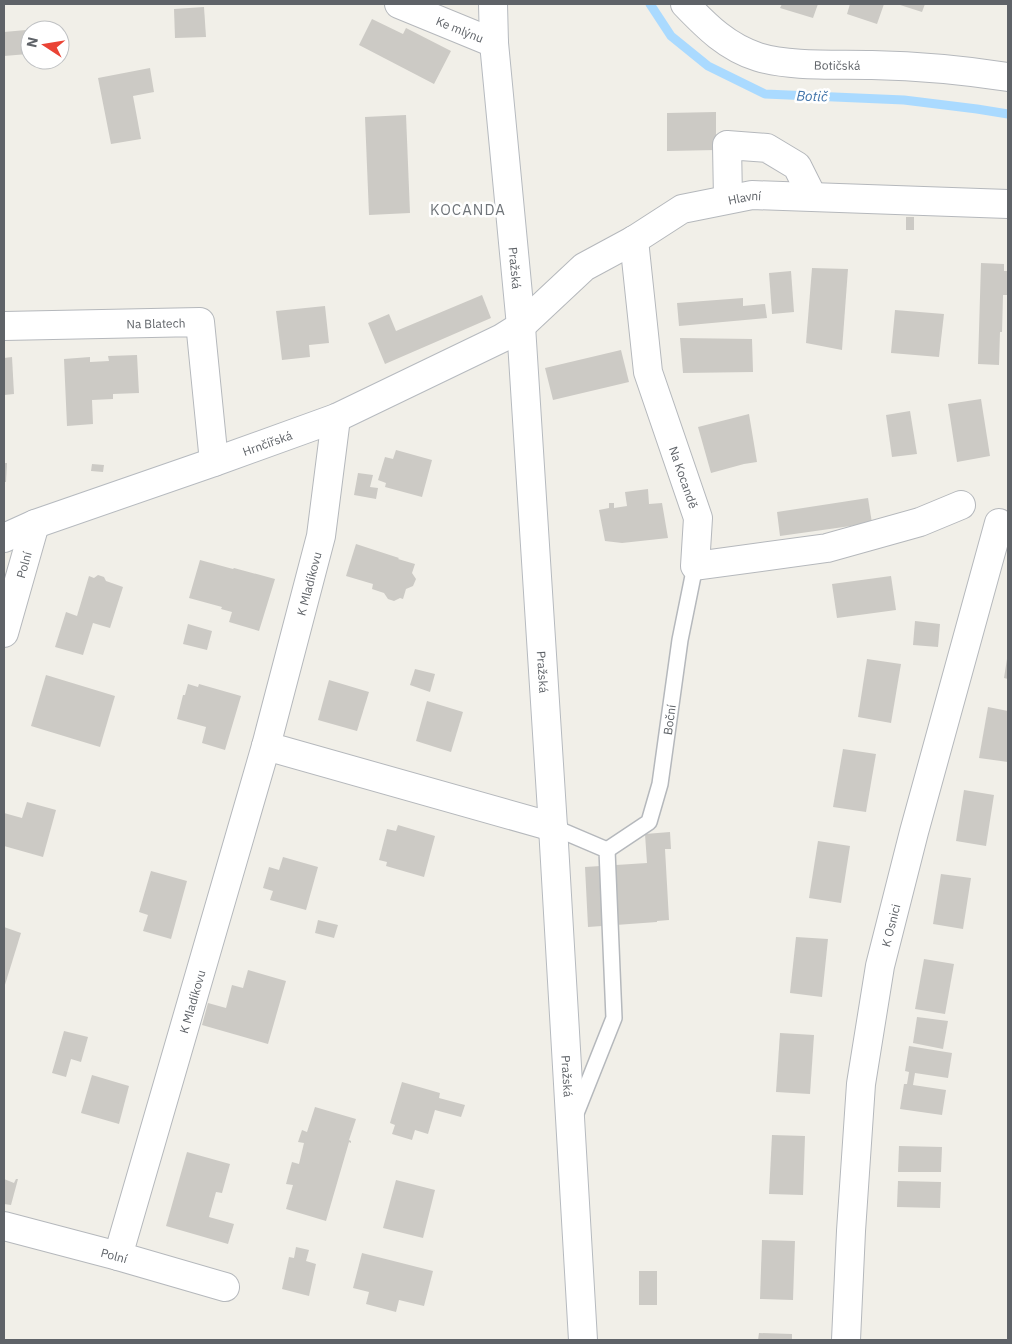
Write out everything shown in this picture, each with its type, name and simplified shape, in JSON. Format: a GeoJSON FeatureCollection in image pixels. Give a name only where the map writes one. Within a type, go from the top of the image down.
{"type":"FeatureCollection","features":[{"type":"Feature","properties":{"kind":"street","name":"Ke mlýnu"},"geometry":{"type":"LineString","coordinates":[[399,4],[494,43]]}},
{"type":"Feature","properties":{"kind":"street","name":"Pražská"},"geometry":{"type":"LineString","coordinates":[[493,4],[494,43],[521,326],[583,1340]]}},
{"type":"Feature","properties":{"kind":"street","name":"Botičská"},"geometry":{"type":"LineString","coordinates":[[685,4],[710,29],[727,42],[758,57],[790,63],[919,66],[1008,77]]}},
{"type":"Feature","properties":{"kind":"street"},"geometry":{"type":"LineString","coordinates":[[728,200],[727,145],[767,148],[797,166],[812,196]]}},
{"type":"Feature","properties":{"kind":"street","name":"Hlavní"},"geometry":{"type":"LineString","coordinates":[[521,326],[584,267],[634,240],[682,209],[752,194],[1008,204]]}},
{"type":"Feature","properties":{"kind":"street","name":"Na Kocandě"},"geometry":{"type":"LineString","coordinates":[[634,240],[648,372],[698,518],[695,566]]}},
{"type":"Feature","properties":{"kind":"street","name":"Na Blatech"},"geometry":{"type":"LineString","coordinates":[[4,326],[200,322],[214,462]]}},
{"type":"Feature","properties":{"kind":"street","name":"Hrnčířská"},"geometry":{"type":"LineString","coordinates":[[4,538],[35,524],[336,418],[502,338],[521,326]]}},
{"type":"Feature","properties":{"kind":"street","name":"K Mladíkovu"},"geometry":{"type":"LineString","coordinates":[[118,1256],[266,746],[321,536],[336,418]]}},
{"type":"Feature","properties":{"kind":"street"},"geometry":{"type":"LineString","coordinates":[[695,566],[827,548],[920,522],[960,506]]}},
{"type":"Feature","properties":{"kind":"street","name":"K Osnici"},"geometry":{"type":"LineString","coordinates":[[846,1340],[861,1084],[880,966],[916,823],[1000,523]]}},
{"type":"Feature","properties":{"kind":"street","name":"Polní"},"geometry":{"type":"LineString","coordinates":[[4,632],[35,524]]}},
{"type":"Feature","properties":{"kind":"street"},"geometry":{"type":"LineString","coordinates":[[266,746],[552,827]]}},
{"type":"Feature","properties":{"kind":"street","name":"Polní"},"geometry":{"type":"LineString","coordinates":[[4,1226],[225,1287]]}},
{"type":"Feature","properties":{"kind":"lane","name":"Boční"},"geometry":{"type":"LineString","coordinates":[[607,850],[649,822],[660,784],[680,640],[695,566]]}},
{"type":"Feature","properties":{"kind":"lane"},"geometry":{"type":"LineString","coordinates":[[552,827],[607,850],[614,1018],[571,1126]]}},
{"type":"Feature","properties":{"kind":"building"},"geometry":{"type":"Polygon","coordinates":[[[782,4],[818,4],[813,18],[780,8],[782,4]]]}},
{"type":"Feature","properties":{"kind":"building"},"geometry":{"type":"Polygon","coordinates":[[[850,4],[884,4],[877,24],[847,14],[850,4]]]}},
{"type":"Feature","properties":{"kind":"building"},"geometry":{"type":"Polygon","coordinates":[[[897,4],[925,4],[922,12],[897,4]]]}},
{"type":"Feature","properties":{"kind":"building"},"geometry":{"type":"Polygon","coordinates":[[[204,7],[206,37],[175,38],[174,9],[204,7]]]}},
{"type":"Feature","properties":{"kind":"building"},"geometry":{"type":"Polygon","coordinates":[[[372,19],[403,34],[406,28],[451,51],[434,84],[359,45],[372,19]]]}},
{"type":"Feature","properties":{"kind":"building"},"geometry":{"type":"Polygon","coordinates":[[[20,31],[20,55],[4,56],[4,32],[20,31]]]}},
{"type":"Feature","properties":{"kind":"building"},"geometry":{"type":"Polygon","coordinates":[[[150,68],[154,92],[133,96],[141,139],[111,144],[98,78],[150,68]]]}},
{"type":"Feature","properties":{"kind":"building"},"geometry":{"type":"Polygon","coordinates":[[[716,112],[716,150],[667,151],[667,113],[716,112]]]}},
{"type":"Feature","properties":{"kind":"building"},"geometry":{"type":"Polygon","coordinates":[[[406,115],[410,213],[369,215],[365,117],[406,115]]]}},
{"type":"Feature","properties":{"kind":"building"},"geometry":{"type":"Polygon","coordinates":[[[906,217],[914,217],[914,230],[906,230],[906,217]]]}},
{"type":"Feature","properties":{"kind":"building"},"geometry":{"type":"Polygon","coordinates":[[[981,263],[1004,264],[1004,271],[1008,271],[1008,295],[1003,295],[999,365],[978,364],[981,263]]]}},
{"type":"Feature","properties":{"kind":"building"},"geometry":{"type":"Polygon","coordinates":[[[812,268],[848,269],[842,350],[806,343],[812,268]]]}},
{"type":"Feature","properties":{"kind":"building"},"geometry":{"type":"Polygon","coordinates":[[[791,271],[794,312],[772,314],[769,273],[791,271]]]}},
{"type":"Feature","properties":{"kind":"building"},"geometry":{"type":"Polygon","coordinates":[[[482,295],[491,318],[385,364],[368,323],[389,314],[396,331],[482,295]]]}},
{"type":"Feature","properties":{"kind":"building"},"geometry":{"type":"Polygon","coordinates":[[[743,298],[743,306],[765,304],[767,318],[679,326],[677,303],[743,298]]]}},
{"type":"Feature","properties":{"kind":"building"},"geometry":{"type":"Polygon","coordinates":[[[325,306],[329,343],[309,345],[310,357],[282,360],[276,311],[325,306]]]}},
{"type":"Feature","properties":{"kind":"building"},"geometry":{"type":"Polygon","coordinates":[[[895,310],[944,314],[939,357],[891,353],[895,310]]]}},
{"type":"Feature","properties":{"kind":"building"},"geometry":{"type":"Polygon","coordinates":[[[680,338],[752,339],[753,372],[683,373],[680,338]]]}},
{"type":"Feature","properties":{"kind":"building"},"geometry":{"type":"Polygon","coordinates":[[[621,350],[629,382],[553,400],[545,368],[621,350]]]}},
{"type":"Feature","properties":{"kind":"building"},"geometry":{"type":"Polygon","coordinates":[[[137,355],[139,393],[113,394],[113,399],[92,400],[93,424],[67,426],[64,359],[90,357],[90,362],[109,361],[108,356],[137,355]]]}},
{"type":"Feature","properties":{"kind":"building"},"geometry":{"type":"Polygon","coordinates":[[[12,357],[14,394],[4,395],[4,358],[12,357]]]}},
{"type":"Feature","properties":{"kind":"building"},"geometry":{"type":"Polygon","coordinates":[[[981,399],[990,456],[957,462],[948,404],[981,399]]]}},
{"type":"Feature","properties":{"kind":"building"},"geometry":{"type":"Polygon","coordinates":[[[910,411],[917,454],[892,457],[886,415],[910,411]]]}},
{"type":"Feature","properties":{"kind":"building"},"geometry":{"type":"Polygon","coordinates":[[[749,414],[757,462],[711,473],[698,427],[749,414]]]}},
{"type":"Feature","properties":{"kind":"building"},"geometry":{"type":"Polygon","coordinates":[[[396,450],[432,460],[422,497],[385,487],[386,483],[378,480],[385,457],[393,459],[396,450]]]}},
{"type":"Feature","properties":{"kind":"building"},"geometry":{"type":"Polygon","coordinates":[[[4,463],[7,463],[6,482],[4,482],[4,463]]]}},
{"type":"Feature","properties":{"kind":"building"},"geometry":{"type":"Polygon","coordinates":[[[92,464],[104,465],[103,472],[91,471],[92,464]]]}},
{"type":"Feature","properties":{"kind":"building"},"geometry":{"type":"Polygon","coordinates":[[[358,473],[373,475],[370,487],[378,488],[376,499],[354,495],[358,473]]]}},
{"type":"Feature","properties":{"kind":"building"},"geometry":{"type":"Polygon","coordinates":[[[648,489],[649,504],[662,503],[668,538],[622,543],[605,541],[599,510],[609,508],[609,503],[614,503],[614,508],[627,506],[625,492],[648,489]]]}},
{"type":"Feature","properties":{"kind":"building"},"geometry":{"type":"Polygon","coordinates":[[[868,498],[872,523],[780,536],[777,512],[868,498]]]}},
{"type":"Feature","properties":{"kind":"building"},"geometry":{"type":"Polygon","coordinates":[[[356,544],[415,564],[412,573],[416,579],[413,586],[406,589],[403,599],[400,598],[394,601],[388,599],[384,593],[372,589],[373,584],[346,576],[356,544]]]}},
{"type":"Feature","properties":{"kind":"building"},"geometry":{"type":"Polygon","coordinates":[[[200,560],[275,579],[259,631],[229,622],[232,612],[221,609],[222,607],[189,598],[200,560]]]}},
{"type":"Feature","properties":{"kind":"building"},"geometry":{"type":"Polygon","coordinates":[[[98,575],[104,577],[106,581],[123,587],[110,628],[93,623],[83,655],[55,647],[66,612],[77,616],[89,576],[94,578],[98,575]]]}},
{"type":"Feature","properties":{"kind":"building"},"geometry":{"type":"Polygon","coordinates":[[[891,576],[896,610],[837,618],[832,584],[891,576]]]}},
{"type":"Feature","properties":{"kind":"building"},"geometry":{"type":"Polygon","coordinates":[[[915,621],[940,624],[938,647],[913,645],[915,621]]]}},
{"type":"Feature","properties":{"kind":"building"},"geometry":{"type":"Polygon","coordinates":[[[188,624],[212,631],[207,650],[183,644],[188,624]]]}},
{"type":"Feature","properties":{"kind":"building"},"geometry":{"type":"Polygon","coordinates":[[[867,659],[901,664],[891,723],[858,717],[867,659]]]}},
{"type":"Feature","properties":{"kind":"building"},"geometry":{"type":"Polygon","coordinates":[[[1008,659],[1008,679],[1004,678],[1008,659]]]}},
{"type":"Feature","properties":{"kind":"building"},"geometry":{"type":"Polygon","coordinates":[[[415,669],[435,674],[430,692],[410,685],[415,669]]]}},
{"type":"Feature","properties":{"kind":"building"},"geometry":{"type":"Polygon","coordinates":[[[46,675],[115,696],[100,747],[31,726],[46,675]]]}},
{"type":"Feature","properties":{"kind":"building"},"geometry":{"type":"Polygon","coordinates":[[[329,680],[369,692],[357,731],[318,720],[329,680]]]}},
{"type":"Feature","properties":{"kind":"building"},"geometry":{"type":"Polygon","coordinates":[[[188,684],[198,687],[199,684],[241,696],[225,750],[202,743],[206,727],[177,719],[188,684]]]}},
{"type":"Feature","properties":{"kind":"building"},"geometry":{"type":"Polygon","coordinates":[[[427,701],[463,712],[451,752],[416,741],[427,701]]]}},
{"type":"Feature","properties":{"kind":"building"},"geometry":{"type":"Polygon","coordinates":[[[988,707],[1008,711],[1008,762],[979,758],[988,707]]]}},
{"type":"Feature","properties":{"kind":"building"},"geometry":{"type":"Polygon","coordinates":[[[843,749],[876,754],[866,812],[833,807],[843,749]]]}},
{"type":"Feature","properties":{"kind":"building"},"geometry":{"type":"Polygon","coordinates":[[[964,790],[994,795],[986,846],[956,841],[964,790]]]}},
{"type":"Feature","properties":{"kind":"building"},"geometry":{"type":"Polygon","coordinates":[[[27,802],[56,810],[43,857],[4,846],[4,813],[22,818],[27,802]]]}},
{"type":"Feature","properties":{"kind":"building"},"geometry":{"type":"Polygon","coordinates":[[[398,825],[435,836],[424,877],[386,866],[387,862],[379,860],[387,829],[396,831],[398,825]]]}},
{"type":"Feature","properties":{"kind":"building"},"geometry":{"type":"Polygon","coordinates":[[[670,832],[671,849],[665,849],[669,920],[588,927],[585,867],[647,863],[645,834],[670,832]]]}},
{"type":"Feature","properties":{"kind":"building"},"geometry":{"type":"Polygon","coordinates":[[[818,841],[850,846],[841,903],[809,898],[818,841]]]}},
{"type":"Feature","properties":{"kind":"building"},"geometry":{"type":"Polygon","coordinates":[[[283,857],[318,867],[306,910],[270,900],[273,891],[263,888],[269,867],[279,870],[283,857]]]}},
{"type":"Feature","properties":{"kind":"building"},"geometry":{"type":"Polygon","coordinates":[[[151,871],[187,881],[171,939],[143,931],[148,915],[139,912],[151,871]]]}},
{"type":"Feature","properties":{"kind":"building"},"geometry":{"type":"Polygon","coordinates":[[[941,874],[971,878],[963,929],[933,924],[941,874]]]}},
{"type":"Feature","properties":{"kind":"building"},"geometry":{"type":"Polygon","coordinates":[[[318,920],[338,925],[334,938],[315,933],[318,920]]]}},
{"type":"Feature","properties":{"kind":"building"},"geometry":{"type":"Polygon","coordinates":[[[4,927],[21,933],[4,988],[4,927]]]}},
{"type":"Feature","properties":{"kind":"building"},"geometry":{"type":"Polygon","coordinates":[[[796,937],[828,939],[822,997],[790,993],[796,937]]]}},
{"type":"Feature","properties":{"kind":"building"},"geometry":{"type":"Polygon","coordinates":[[[924,959],[954,964],[945,1014],[915,1009],[924,959]]]}},
{"type":"Feature","properties":{"kind":"building"},"geometry":{"type":"Polygon","coordinates":[[[248,970],[286,981],[268,1044],[202,1025],[208,1003],[226,1008],[232,985],[243,988],[248,970]]]}},
{"type":"Feature","properties":{"kind":"building"},"geometry":{"type":"Polygon","coordinates":[[[917,1017],[948,1021],[943,1049],[913,1043],[917,1017]]]}},
{"type":"Feature","properties":{"kind":"building"},"geometry":{"type":"Polygon","coordinates":[[[64,1031],[88,1037],[81,1062],[71,1059],[66,1077],[52,1073],[64,1031]]]}},
{"type":"Feature","properties":{"kind":"building"},"geometry":{"type":"Polygon","coordinates":[[[780,1033],[814,1035],[810,1094],[776,1092],[780,1033]]]}},
{"type":"Feature","properties":{"kind":"building"},"geometry":{"type":"Polygon","coordinates":[[[909,1046],[952,1053],[948,1078],[915,1073],[913,1085],[946,1090],[942,1115],[900,1109],[904,1084],[907,1084],[909,1072],[905,1071],[909,1046]]]}},
{"type":"Feature","properties":{"kind":"building"},"geometry":{"type":"Polygon","coordinates":[[[92,1075],[129,1086],[119,1124],[81,1113],[92,1075]]]}},
{"type":"Feature","properties":{"kind":"building"},"geometry":{"type":"Polygon","coordinates":[[[402,1082],[440,1093],[439,1098],[465,1105],[461,1117],[435,1110],[428,1134],[415,1130],[412,1140],[392,1134],[395,1125],[390,1123],[402,1082]]]}},
{"type":"Feature","properties":{"kind":"building"},"geometry":{"type":"Polygon","coordinates":[[[315,1107],[356,1119],[349,1140],[351,1143],[349,1142],[326,1221],[286,1209],[293,1185],[286,1184],[292,1162],[299,1164],[304,1143],[298,1142],[302,1130],[307,1132],[315,1107]]]}},
{"type":"Feature","properties":{"kind":"building"},"geometry":{"type":"Polygon","coordinates":[[[772,1135],[805,1136],[803,1195],[769,1194],[772,1135]]]}},
{"type":"Feature","properties":{"kind":"building"},"geometry":{"type":"Polygon","coordinates":[[[899,1146],[942,1147],[941,1172],[898,1172],[899,1146]]]}},
{"type":"Feature","properties":{"kind":"building"},"geometry":{"type":"Polygon","coordinates":[[[187,1152],[230,1164],[222,1193],[216,1192],[209,1217],[234,1224],[228,1244],[166,1226],[187,1152]]]}},
{"type":"Feature","properties":{"kind":"building"},"geometry":{"type":"Polygon","coordinates":[[[4,1179],[14,1183],[18,1179],[11,1205],[4,1204],[4,1179]]]}},
{"type":"Feature","properties":{"kind":"building"},"geometry":{"type":"Polygon","coordinates":[[[396,1180],[435,1190],[423,1238],[383,1228],[396,1180]]]}},
{"type":"Feature","properties":{"kind":"building"},"geometry":{"type":"Polygon","coordinates":[[[898,1181],[941,1182],[940,1208],[897,1207],[898,1181]]]}},
{"type":"Feature","properties":{"kind":"building"},"geometry":{"type":"Polygon","coordinates":[[[762,1240],[795,1241],[793,1300],[760,1299],[762,1240]]]}},
{"type":"Feature","properties":{"kind":"building"},"geometry":{"type":"Polygon","coordinates":[[[296,1247],[309,1250],[306,1261],[316,1264],[309,1296],[282,1289],[289,1257],[294,1258],[296,1247]]]}},
{"type":"Feature","properties":{"kind":"building"},"geometry":{"type":"Polygon","coordinates":[[[362,1253],[433,1271],[424,1306],[399,1300],[396,1312],[366,1304],[369,1292],[353,1288],[362,1253]]]}},
{"type":"Feature","properties":{"kind":"building"},"geometry":{"type":"Polygon","coordinates":[[[639,1271],[657,1271],[657,1305],[639,1305],[639,1271]]]}},
{"type":"Feature","properties":{"kind":"building"},"geometry":{"type":"Polygon","coordinates":[[[759,1333],[792,1334],[792,1340],[758,1340],[759,1333]]]}},
{"type":"Feature","properties":{"kind":"waterway","name":"Botič"},"geometry":{"type":"LineString","coordinates":[[650,4],[671,36],[708,66],[765,94],[904,100],[1008,114]]}},
{"type":"Feature","properties":{"kind":"district","name":"KOCANDA"},"geometry":{"type":"Point","coordinates":[468,209]}}]}
